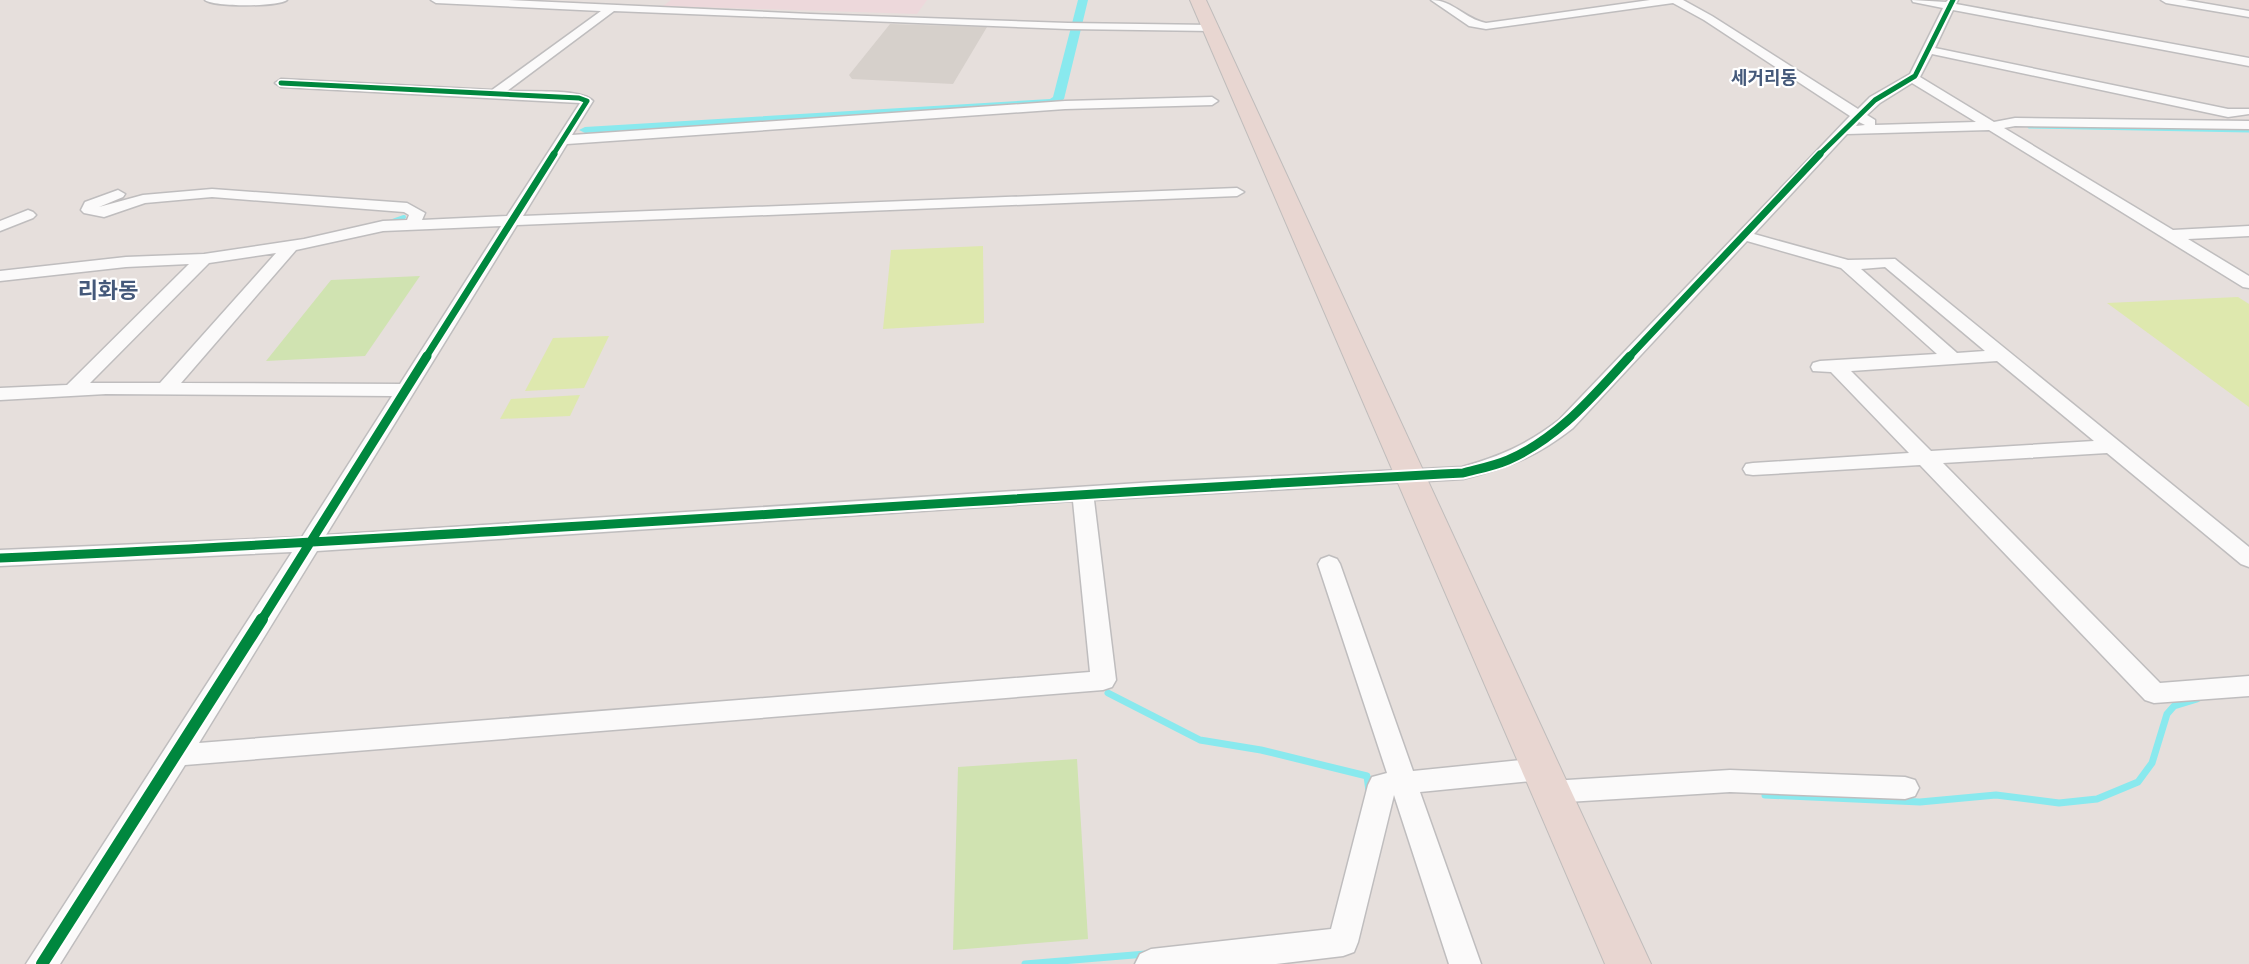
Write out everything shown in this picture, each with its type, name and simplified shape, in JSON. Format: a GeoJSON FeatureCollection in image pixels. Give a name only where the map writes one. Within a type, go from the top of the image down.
{"type":"FeatureCollection","features":[{"type":"Feature","properties":{"kind":"highway"},"geometry":{"type":"LineString","coordinates":[[1198,0],[1628,964]]}},
{"type":"Feature","properties":{"kind":"street"},"geometry":{"type":"LineString","coordinates":[[210,0],[246,2],[282,0]]}},
{"type":"Feature","properties":{"kind":"street"},"geometry":{"type":"LineString","coordinates":[[436,0],[647,11],[1068,26],[1212,28]]}},
{"type":"Feature","properties":{"kind":"street"},"geometry":{"type":"LineString","coordinates":[[647,11],[661,0]]}},
{"type":"Feature","properties":{"kind":"street"},"geometry":{"type":"LineString","coordinates":[[1436,0],[1473,24],[1486,26],[1674,0],[1708,18],[1878,129]]}},
{"type":"Feature","properties":{"kind":"street"},"geometry":{"type":"LineString","coordinates":[[1917,0],[1950,3],[2249,62]]}},
{"type":"Feature","properties":{"kind":"street"},"geometry":{"type":"LineString","coordinates":[[2166,0],[2249,14]]}},
{"type":"Feature","properties":{"kind":"street"},"geometry":{"type":"LineString","coordinates":[[0,558],[308,544],[556,526],[1155,489],[1412,477],[1463,473],[1493,466],[1522,454],[1555,434],[1843,130],[1881,96],[1913,78],[1950,3]]}},
{"type":"Feature","properties":{"kind":"street"},"geometry":{"type":"LineString","coordinates":[[496,93],[609,9]]}},
{"type":"Feature","properties":{"kind":"street"},"geometry":{"type":"LineString","coordinates":[[1928,50],[2228,113],[2249,108]]}},
{"type":"Feature","properties":{"kind":"street"},"geometry":{"type":"LineString","coordinates":[[1913,78],[2249,283]]}},
{"type":"Feature","properties":{"kind":"street"},"geometry":{"type":"LineString","coordinates":[[42,964],[177,755],[404,390],[586,104],[585,99],[281,83]]}},
{"type":"Feature","properties":{"kind":"street"},"geometry":{"type":"LineString","coordinates":[[562,140],[1029,107],[1212,101]]}},
{"type":"Feature","properties":{"kind":"street"},"geometry":{"type":"LineString","coordinates":[[1843,130],[1993,126],[2015,122],[2249,125]]}},
{"type":"Feature","properties":{"kind":"street"},"geometry":{"type":"LineString","coordinates":[[1993,126],[2030,134],[2249,138]]}},
{"type":"Feature","properties":{"kind":"street"},"geometry":{"type":"LineString","coordinates":[[0,276],[126,262],[204,259],[292,245],[383,226],[1237,192]]}},
{"type":"Feature","properties":{"kind":"street"},"geometry":{"type":"LineString","coordinates":[[118,194],[90,205],[89,210],[104,212],[142,199],[212,193],[407,208],[417,213],[413,225]]}},
{"type":"Feature","properties":{"kind":"street"},"geometry":{"type":"LineString","coordinates":[[0,226],[28,214]]}},
{"type":"Feature","properties":{"kind":"street"},"geometry":{"type":"LineString","coordinates":[[2172,235],[2249,231]]}},
{"type":"Feature","properties":{"kind":"street"},"geometry":{"type":"LineString","coordinates":[[1745,236],[1847,265],[1889,262],[2115,446],[2249,559]]}},
{"type":"Feature","properties":{"kind":"street"},"geometry":{"type":"LineString","coordinates":[[165,389],[292,245]]}},
{"type":"Feature","properties":{"kind":"street"},"geometry":{"type":"LineString","coordinates":[[71,391],[204,259]]}},
{"type":"Feature","properties":{"kind":"street"},"geometry":{"type":"LineString","coordinates":[[1847,265],[1952,358]]}},
{"type":"Feature","properties":{"kind":"street"},"geometry":{"type":"LineString","coordinates":[[2004,355],[1828,366],[1924,458],[2154,693],[2249,686]]}},
{"type":"Feature","properties":{"kind":"street"},"geometry":{"type":"LineString","coordinates":[[0,394],[165,389],[404,390]]}},
{"type":"Feature","properties":{"kind":"street"},"geometry":{"type":"LineString","coordinates":[[1753,469],[2115,446]]}},
{"type":"Feature","properties":{"kind":"street"},"geometry":{"type":"LineString","coordinates":[[177,755],[1104,680],[1083,495]]}},
{"type":"Feature","properties":{"kind":"street"},"geometry":{"type":"LineString","coordinates":[[1329,564],[1466,964]]}},
{"type":"Feature","properties":{"kind":"street"},"geometry":{"type":"LineString","coordinates":[[1151,964],[1343,942],[1382,784],[1546,780],[1730,781],[1905,788]]}},
{"type":"Feature","properties":{"kind":"shaded area"},"geometry":{"type":"Polygon","coordinates":[[[671,0],[927,0],[917,14],[663,6],[671,0]]]}},
{"type":"Feature","properties":{"kind":"shaded area"},"geometry":{"type":"Polygon","coordinates":[[[890,24],[987,27],[953,84],[852,79],[849,75],[890,24]]]}},
{"type":"Feature","properties":{"kind":"green space"},"geometry":{"type":"Polygon","coordinates":[[[983,246],[984,323],[883,329],[891,250],[983,246]]]}},
{"type":"Feature","properties":{"kind":"green space"},"geometry":{"type":"Polygon","coordinates":[[[420,276],[365,356],[266,361],[331,280],[420,276]]]}},
{"type":"Feature","properties":{"kind":"green space"},"geometry":{"type":"Polygon","coordinates":[[[2238,297],[2249,304],[2249,407],[2107,303],[2238,297]]]}},
{"type":"Feature","properties":{"kind":"green space"},"geometry":{"type":"Polygon","coordinates":[[[609,336],[584,388],[525,391],[553,338],[609,336]]]}},
{"type":"Feature","properties":{"kind":"green space"},"geometry":{"type":"Polygon","coordinates":[[[580,395],[570,416],[500,419],[511,399],[580,395]]]}},
{"type":"Feature","properties":{"kind":"green space"},"geometry":{"type":"Polygon","coordinates":[[[1077,759],[1088,939],[953,950],[958,767],[1077,759]]]}},
{"type":"Feature","properties":{"kind":"waterway"},"geometry":{"type":"LineString","coordinates":[[585,130],[1052,102],[1058,99],[1083,0]]}},
{"type":"Feature","properties":{"kind":"waterway"},"geometry":{"type":"LineString","coordinates":[[2029,127],[2249,131]]}},
{"type":"Feature","properties":{"kind":"waterway"},"geometry":{"type":"LineString","coordinates":[[390,222],[404,217]]}},
{"type":"Feature","properties":{"kind":"waterway"},"geometry":{"type":"LineString","coordinates":[[1108,693],[1200,740],[1261,750],[1367,776],[1369,791]]}},
{"type":"Feature","properties":{"kind":"waterway"},"geometry":{"type":"LineString","coordinates":[[1765,795],[1920,802],[1996,795],[2059,803],[2097,799],[2138,782],[2152,763],[2167,714],[2174,706],[2197,699]]}},
{"type":"Feature","properties":{"kind":"waterway"},"geometry":{"type":"LineString","coordinates":[[1025,964],[1146,954]]}},
{"type":"Feature","properties":{"kind":"cycle path"},"geometry":{"type":"LineString","coordinates":[[0,558],[308,544],[556,526],[1155,489],[1463,473],[1506,461],[1543,442],[1566,424],[1839,134],[1875,100],[1915,76],[1953,0]]}},
{"type":"Feature","properties":{"kind":"cycle path"},"geometry":{"type":"LineString","coordinates":[[42,964],[177,755],[587,101],[579,98],[281,83]]}},
{"type":"Feature","properties":{"kind":"district","name":"세거리동"},"geometry":{"type":"Point","coordinates":[1764,77]}},
{"type":"Feature","properties":{"kind":"district","name":"리화동"},"geometry":{"type":"Point","coordinates":[108,290]}}]}
